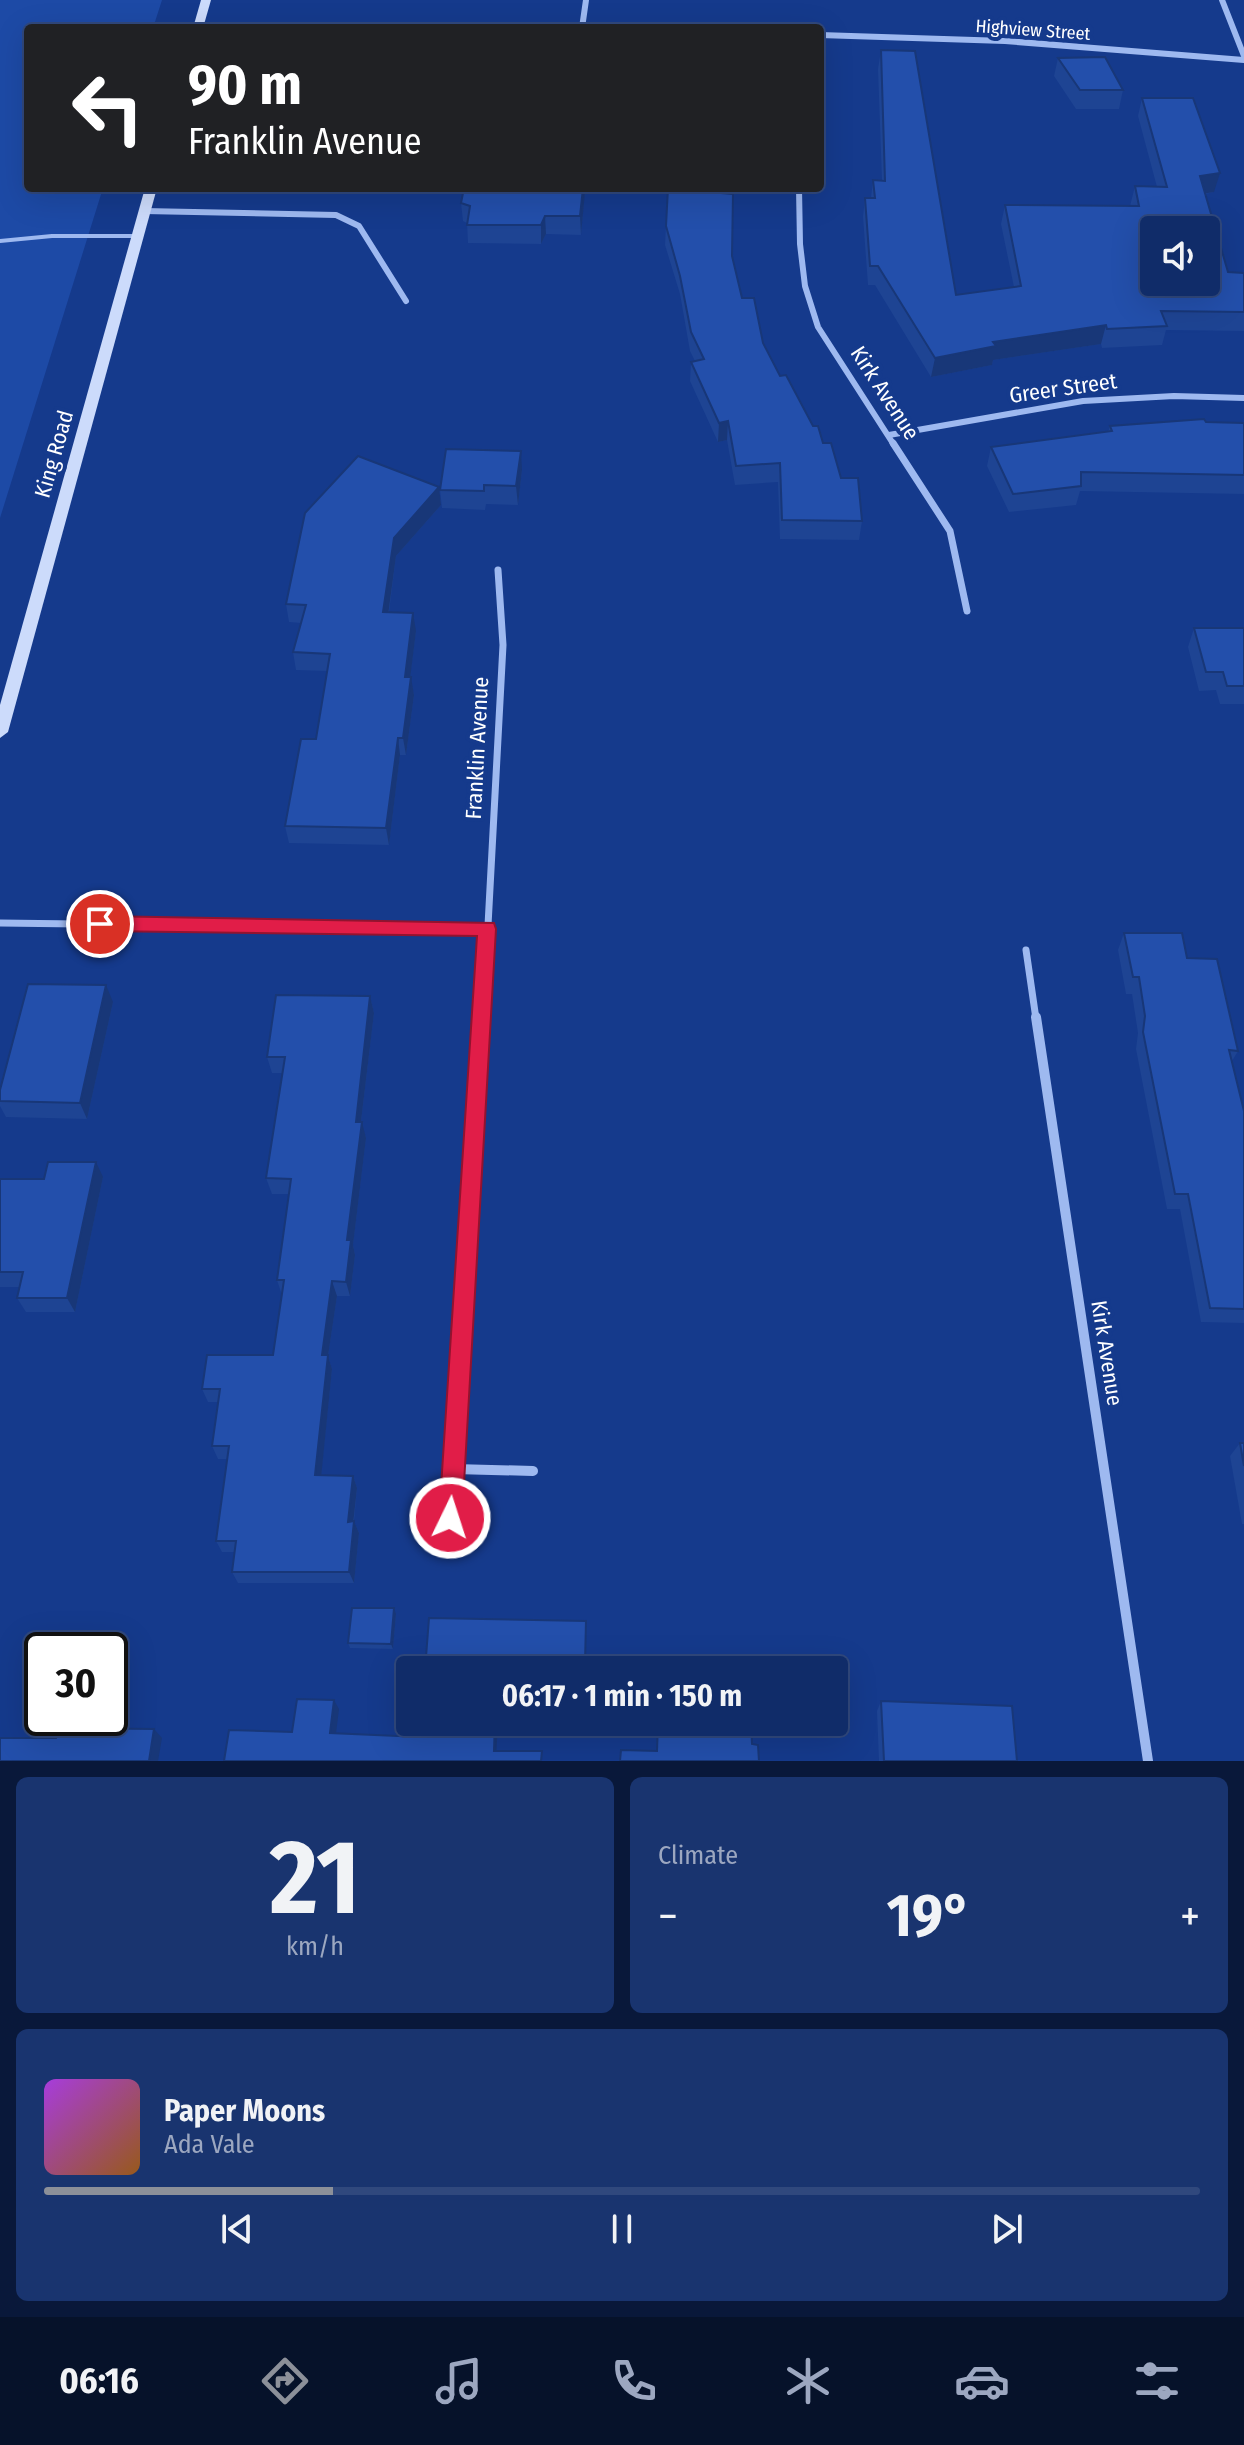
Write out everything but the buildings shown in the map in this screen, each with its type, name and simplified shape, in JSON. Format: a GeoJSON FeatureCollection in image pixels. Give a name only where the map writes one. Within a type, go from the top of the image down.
{"type":"FeatureCollection","features":[{"type":"Feature","properties":{"kind":"street"},"geometry":{"type":"LineString","coordinates":[[199,24],[206,0]]}},
{"type":"Feature","properties":{"kind":"street"},"geometry":{"type":"LineString","coordinates":[[583,24],[586,0]]}},
{"type":"Feature","properties":{"kind":"street"},"geometry":{"type":"LineString","coordinates":[[1222,0],[1244,58]]}},
{"type":"Feature","properties":{"kind":"street","name":"Highview Street"},"geometry":{"type":"LineString","coordinates":[[824,35],[1005,41],[1244,58]]}},
{"type":"Feature","properties":{"kind":"street","name":"King Road"},"geometry":{"type":"LineString","coordinates":[[0,732],[150,192]]}},
{"type":"Feature","properties":{"kind":"street","name":"Kirk Avenue"},"geometry":{"type":"LineString","coordinates":[[799,192],[805,286],[818,327],[950,531],[967,611]]}},
{"type":"Feature","properties":{"kind":"street"},"geometry":{"type":"LineString","coordinates":[[144,211],[336,215],[359,226],[406,301]]}},
{"type":"Feature","properties":{"kind":"street","name":"Greer Street"},"geometry":{"type":"LineString","coordinates":[[889,435],[1083,401],[1174,396],[1244,398]]}},
{"type":"Feature","properties":{"kind":"street","name":"Franklin Avenue"},"geometry":{"type":"LineString","coordinates":[[449,1542],[503,645],[498,570]]}},
{"type":"Feature","properties":{"kind":"street"},"geometry":{"type":"LineString","coordinates":[[0,923],[487,929]]}},
{"type":"Feature","properties":{"kind":"street","name":"Kirk Avenue"},"geometry":{"type":"LineString","coordinates":[[1026,950],[1148,1761]]}},
{"type":"Feature","properties":{"kind":"street"},"geometry":{"type":"LineString","coordinates":[[454,1469],[533,1471]]}},
{"type":"Feature","properties":{"kind":"lane"},"geometry":{"type":"LineString","coordinates":[[0,241],[52,236],[138,236]]}},
{"type":"Feature","properties":{"kind":"shaded area"},"geometry":{"type":"Polygon","coordinates":[[[0,0],[162,0],[154,24],[24,24],[24,192],[102,192],[0,518],[0,0]]]}},
{"type":"Feature","properties":{"kind":"route"},"geometry":{"type":"LineString","coordinates":[[100,924],[487,929],[450,1518]]}}]}
